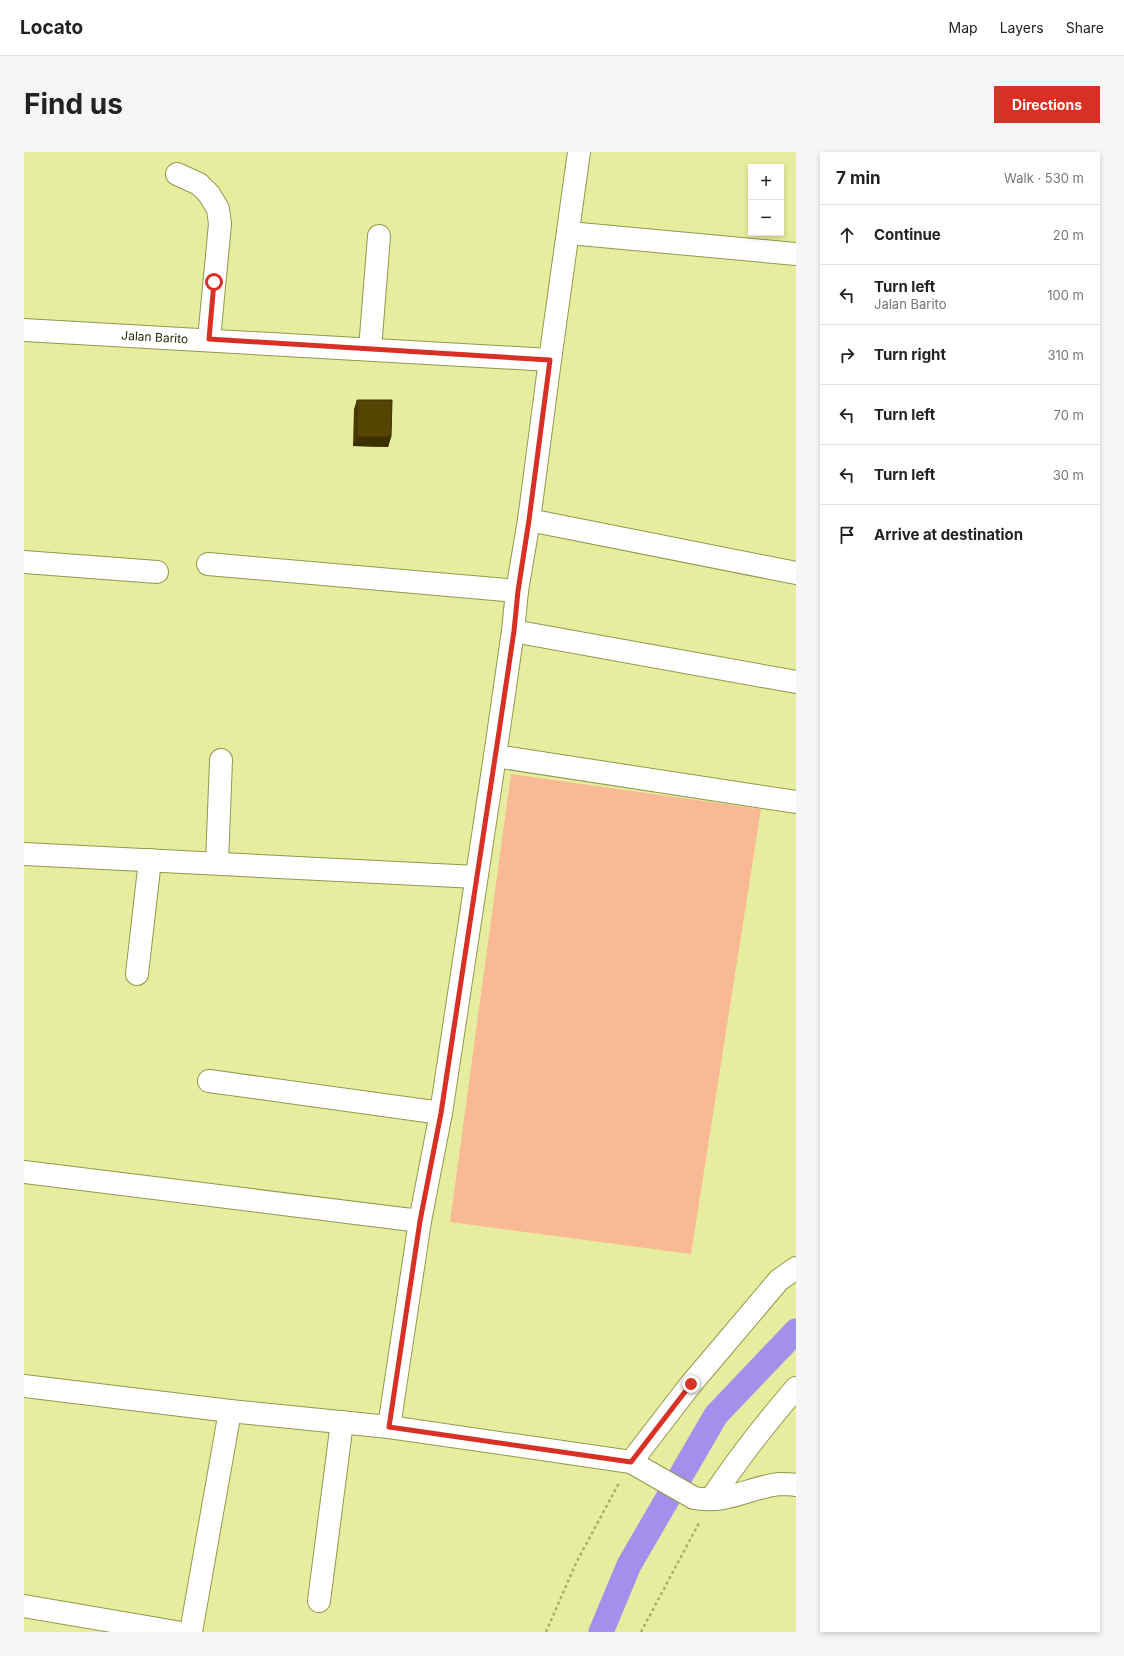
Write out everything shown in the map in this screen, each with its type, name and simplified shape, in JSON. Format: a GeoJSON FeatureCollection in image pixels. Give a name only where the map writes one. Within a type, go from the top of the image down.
{"type":"FeatureCollection","features":[{"type":"Feature","properties":{"kind":"street"},"geometry":{"type":"LineString","coordinates":[[389,1427],[420,1221],[441,1113],[514,631],[518,591],[569,233],[579,152]]}},
{"type":"Feature","properties":{"kind":"street"},"geometry":{"type":"LineString","coordinates":[[177,174],[199,184],[209,194],[218,209],[220,224],[209,339]]}},
{"type":"Feature","properties":{"kind":"street"},"geometry":{"type":"LineString","coordinates":[[569,233],[796,254]]}},
{"type":"Feature","properties":{"kind":"street"},"geometry":{"type":"LineString","coordinates":[[370,349],[379,236]]}},
{"type":"Feature","properties":{"kind":"street","name":"Jalan Barito"},"geometry":{"type":"LineString","coordinates":[[24,330],[209,339],[550,360]]}},
{"type":"Feature","properties":{"kind":"street"},"geometry":{"type":"LineString","coordinates":[[529,520],[796,573]]}},
{"type":"Feature","properties":{"kind":"street"},"geometry":{"type":"LineString","coordinates":[[24,562],[157,572]]}},
{"type":"Feature","properties":{"kind":"street"},"geometry":{"type":"LineString","coordinates":[[208,564],[518,591]]}},
{"type":"Feature","properties":{"kind":"street"},"geometry":{"type":"LineString","coordinates":[[514,631],[796,682]]}},
{"type":"Feature","properties":{"kind":"street"},"geometry":{"type":"LineString","coordinates":[[495,756],[796,802]]}},
{"type":"Feature","properties":{"kind":"street"},"geometry":{"type":"LineString","coordinates":[[217,863],[221,760]]}},
{"type":"Feature","properties":{"kind":"street"},"geometry":{"type":"LineString","coordinates":[[24,854],[476,877]]}},
{"type":"Feature","properties":{"kind":"street"},"geometry":{"type":"LineString","coordinates":[[137,974],[150,860]]}},
{"type":"Feature","properties":{"kind":"street"},"geometry":{"type":"LineString","coordinates":[[209,1081],[441,1113]]}},
{"type":"Feature","properties":{"kind":"street"},"geometry":{"type":"LineString","coordinates":[[24,1172],[420,1221]]}},
{"type":"Feature","properties":{"kind":"street"},"geometry":{"type":"LineString","coordinates":[[639,1466],[691,1384],[779,1280],[796,1268]]}},
{"type":"Feature","properties":{"kind":"street"},"geometry":{"type":"LineString","coordinates":[[24,1386],[230,1411],[389,1427],[639,1466],[703,1499],[729,1498],[765,1487],[781,1484],[796,1485]]}},
{"type":"Feature","properties":{"kind":"street"},"geometry":{"type":"LineString","coordinates":[[703,1499],[736,1462],[765,1424],[796,1388]]}},
{"type":"Feature","properties":{"kind":"street"},"geometry":{"type":"LineString","coordinates":[[191,1632],[230,1411]]}},
{"type":"Feature","properties":{"kind":"street"},"geometry":{"type":"LineString","coordinates":[[319,1601],[342,1422]]}},
{"type":"Feature","properties":{"kind":"street"},"geometry":{"type":"LineString","coordinates":[[24,1606],[176,1632]]}},
{"type":"Feature","properties":{"kind":"path"},"geometry":{"type":"LineString","coordinates":[[546,1632],[576,1563],[639,1466]]}},
{"type":"Feature","properties":{"kind":"path"},"geometry":{"type":"LineString","coordinates":[[640,1632],[703,1499]]}},
{"type":"Feature","properties":{"kind":"shaded area"},"geometry":{"type":"Polygon","coordinates":[[[511,774],[761,809],[691,1254],[450,1222],[511,774]]]}},
{"type":"Feature","properties":{"kind":"building"},"geometry":{"type":"Polygon","coordinates":[[[357,400],[392,400],[391,437],[357,437],[357,400]]]}},
{"type":"Feature","properties":{"kind":"waterway"},"geometry":{"type":"LineString","coordinates":[[601,1632],[629,1565],[716,1415],[796,1331]]}},
{"type":"Feature","properties":{"kind":"route"},"geometry":{"type":"LineString","coordinates":[[214,282],[209,339],[550,360],[500,725],[441,1113],[420,1221],[389,1427],[631,1462],[691,1384]]}}]}
